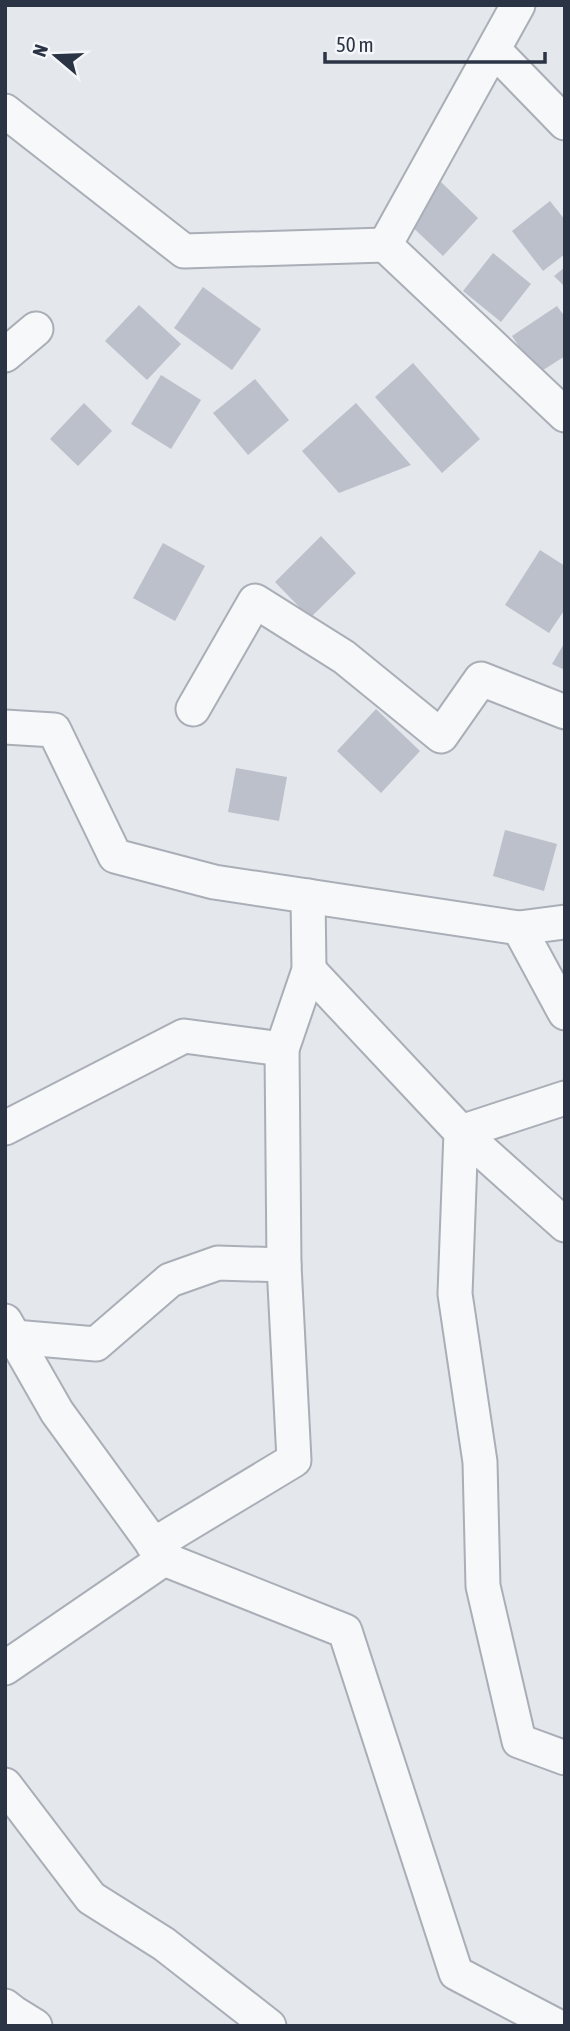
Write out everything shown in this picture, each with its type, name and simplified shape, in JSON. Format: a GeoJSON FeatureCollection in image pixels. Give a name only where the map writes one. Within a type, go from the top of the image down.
{"type":"FeatureCollection","features":[{"type":"Feature","properties":{"kind":"street"},"geometry":{"type":"LineString","coordinates":[[385,245],[518,5]]}},
{"type":"Feature","properties":{"kind":"street"},"geometry":{"type":"LineString","coordinates":[[494,50],[565,123]]}},
{"type":"Feature","properties":{"kind":"street"},"geometry":{"type":"LineString","coordinates":[[5,111],[184,251],[385,245],[565,415]]}},
{"type":"Feature","properties":{"kind":"street"},"geometry":{"type":"LineString","coordinates":[[5,355],[36,329]]}},
{"type":"Feature","properties":{"kind":"street"},"geometry":{"type":"LineString","coordinates":[[192,709],[255,601],[344,657],[441,736],[481,679],[565,712]]}},
{"type":"Feature","properties":{"kind":"street"},"geometry":{"type":"LineString","coordinates":[[5,727],[54,730],[115,856],[214,881],[519,928],[565,922]]}},
{"type":"Feature","properties":{"kind":"street"},"geometry":{"type":"LineString","coordinates":[[5,1668],[158,1552],[294,1460],[284,1265],[282,1049],[309,970],[308,896]]}},
{"type":"Feature","properties":{"kind":"street"},"geometry":{"type":"LineString","coordinates":[[519,928],[565,1013]]}},
{"type":"Feature","properties":{"kind":"street"},"geometry":{"type":"LineString","coordinates":[[309,970],[461,1132],[565,1225]]}},
{"type":"Feature","properties":{"kind":"street"},"geometry":{"type":"LineString","coordinates":[[5,1128],[184,1036],[282,1049]]}},
{"type":"Feature","properties":{"kind":"street"},"geometry":{"type":"LineString","coordinates":[[461,1132],[565,1098]]}},
{"type":"Feature","properties":{"kind":"street"},"geometry":{"type":"LineString","coordinates":[[461,1132],[455,1294],[480,1462],[483,1586],[519,1741],[565,1758]]}},
{"type":"Feature","properties":{"kind":"street"},"geometry":{"type":"LineString","coordinates":[[8,1333],[96,1344],[170,1280],[218,1263],[284,1265]]}},
{"type":"Feature","properties":{"kind":"street"},"geometry":{"type":"LineString","coordinates":[[8,1333],[57,1412],[158,1552],[345,1630],[456,1973],[557,2026]]}},
{"type":"Feature","properties":{"kind":"street"},"geometry":{"type":"LineString","coordinates":[[5,1785],[91,1898],[164,1944],[269,2026]]}},
{"type":"Feature","properties":{"kind":"building"},"geometry":{"type":"Polygon","coordinates":[[[441,182],[478,218],[443,256],[405,220],[441,182]]]}},
{"type":"Feature","properties":{"kind":"building"},"geometry":{"type":"Polygon","coordinates":[[[550,201],[565,220],[565,254],[543,271],[512,231],[550,201]]]}},
{"type":"Feature","properties":{"kind":"building"},"geometry":{"type":"Polygon","coordinates":[[[493,253],[531,284],[501,322],[463,291],[493,253]]]}},
{"type":"Feature","properties":{"kind":"building"},"geometry":{"type":"Polygon","coordinates":[[[565,267],[565,287],[554,276],[565,267]]]}},
{"type":"Feature","properties":{"kind":"building"},"geometry":{"type":"Polygon","coordinates":[[[203,287],[261,329],[232,370],[174,328],[203,287]]]}},
{"type":"Feature","properties":{"kind":"building"},"geometry":{"type":"Polygon","coordinates":[[[139,305],[181,344],[147,380],[105,341],[139,305]]]}},
{"type":"Feature","properties":{"kind":"building"},"geometry":{"type":"Polygon","coordinates":[[[557,306],[565,317],[565,356],[537,374],[512,336],[557,306]]]}},
{"type":"Feature","properties":{"kind":"building"},"geometry":{"type":"Polygon","coordinates":[[[413,363],[480,439],[442,473],[375,397],[413,363]]]}},
{"type":"Feature","properties":{"kind":"building"},"geometry":{"type":"Polygon","coordinates":[[[161,375],[201,400],[171,449],[131,424],[161,375]]]}},
{"type":"Feature","properties":{"kind":"building"},"geometry":{"type":"Polygon","coordinates":[[[255,379],[289,420],[248,455],[213,413],[255,379]]]}},
{"type":"Feature","properties":{"kind":"building"},"geometry":{"type":"Polygon","coordinates":[[[84,403],[112,431],[78,466],[50,439],[84,403]]]}},
{"type":"Feature","properties":{"kind":"building"},"geometry":{"type":"Polygon","coordinates":[[[356,403],[411,465],[339,493],[302,451],[356,403]]]}},
{"type":"Feature","properties":{"kind":"building"},"geometry":{"type":"Polygon","coordinates":[[[321,536],[356,573],[310,618],[275,582],[321,536]]]}},
{"type":"Feature","properties":{"kind":"building"},"geometry":{"type":"Polygon","coordinates":[[[163,543],[205,566],[175,621],[133,598],[163,543]]]}},
{"type":"Feature","properties":{"kind":"building"},"geometry":{"type":"Polygon","coordinates":[[[540,550],[565,566],[565,609],[549,633],[505,605],[540,550]]]}},
{"type":"Feature","properties":{"kind":"building"},"geometry":{"type":"Polygon","coordinates":[[[565,642],[565,670],[552,664],[565,642]]]}},
{"type":"Feature","properties":{"kind":"building"},"geometry":{"type":"Polygon","coordinates":[[[376,709],[420,751],[381,793],[337,751],[376,709]]]}},
{"type":"Feature","properties":{"kind":"building"},"geometry":{"type":"Polygon","coordinates":[[[236,768],[287,777],[279,821],[228,812],[236,768]]]}},
{"type":"Feature","properties":{"kind":"building"},"geometry":{"type":"Polygon","coordinates":[[[505,830],[557,844],[544,891],[493,876],[505,830]]]}}]}
